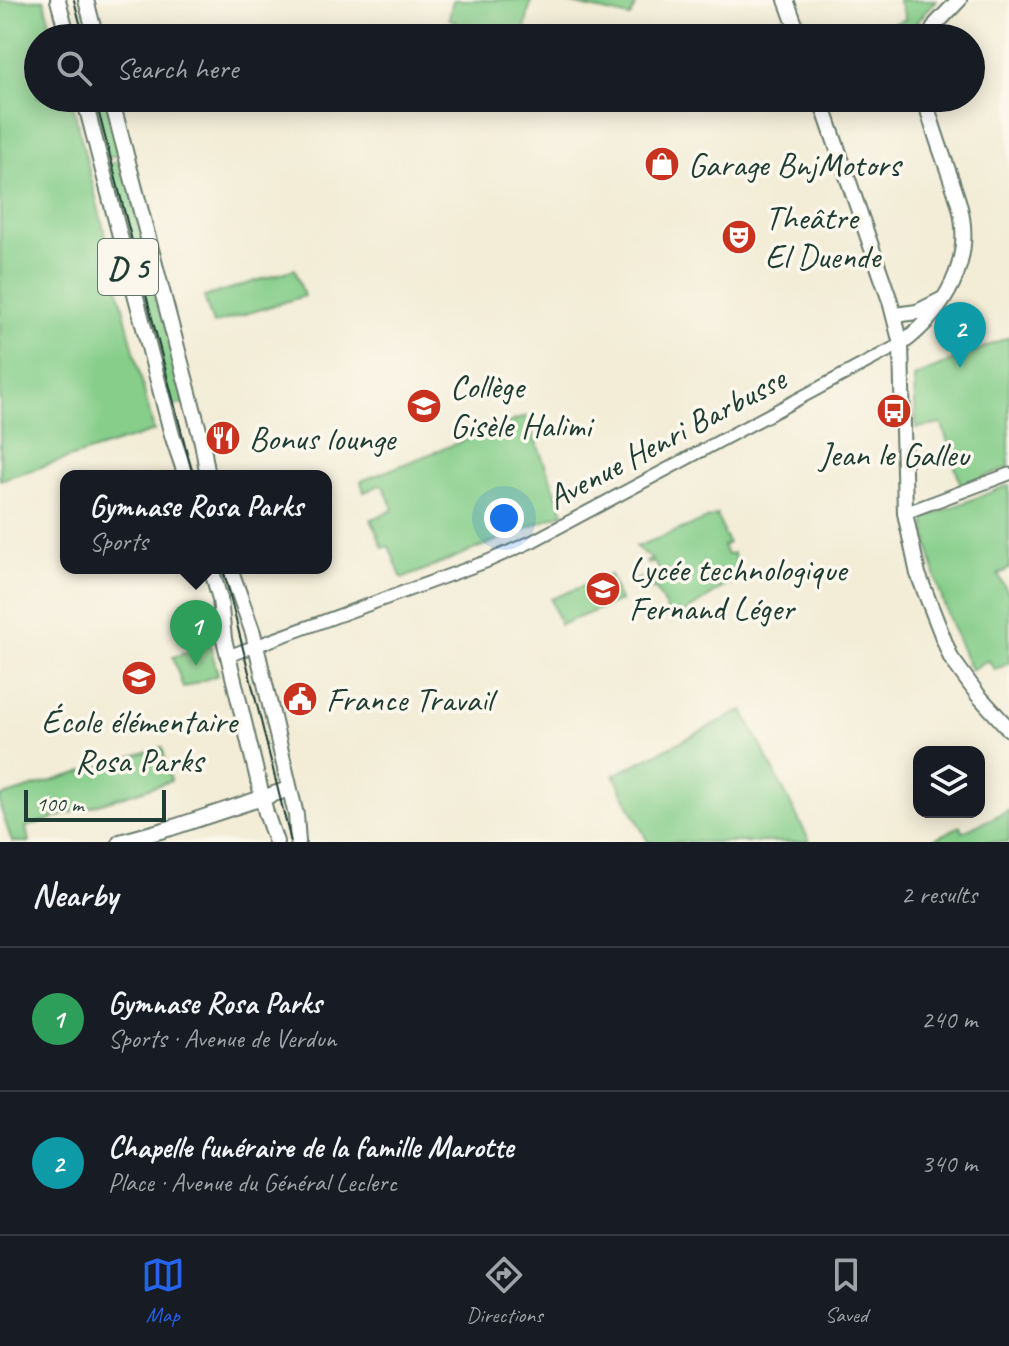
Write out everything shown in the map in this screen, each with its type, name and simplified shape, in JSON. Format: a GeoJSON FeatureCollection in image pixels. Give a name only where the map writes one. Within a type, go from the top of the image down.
{"type":"FeatureCollection","features":[{"type":"Feature","properties":{"kind":"main road"},"geometry":{"type":"LineString","coordinates":[[58,0],[64,24]]}},
{"type":"Feature","properties":{"kind":"main road"},"geometry":{"type":"LineString","coordinates":[[86,0],[92,24]]}},
{"type":"Feature","properties":{"kind":"main road"},"geometry":{"type":"LineString","coordinates":[[786,0],[795,24]]}},
{"type":"Feature","properties":{"kind":"main road"},"geometry":{"type":"LineString","coordinates":[[936,24],[959,0]]}},
{"type":"Feature","properties":{"kind":"main road","name":"D 5"},"geometry":{"type":"LineString","coordinates":[[88,112],[172,435],[184,470]]}},
{"type":"Feature","properties":{"kind":"main road","name":"D 5"},"geometry":{"type":"LineString","coordinates":[[115,112],[207,470]]}},
{"type":"Feature","properties":{"kind":"main road"},"geometry":{"type":"LineString","coordinates":[[825,112],[895,315],[901,344],[905,513],[918,574],[951,658],[978,695],[1009,729]]}},
{"type":"Feature","properties":{"kind":"main road"},"geometry":{"type":"LineString","coordinates":[[901,344],[922,328],[947,297],[956,279],[962,243],[960,206],[930,112]]}},
{"type":"Feature","properties":{"kind":"main road"},"geometry":{"type":"LineString","coordinates":[[895,315],[917,312],[947,297]]}},
{"type":"Feature","properties":{"kind":"main road"},"geometry":{"type":"LineString","coordinates":[[901,344],[917,312]]}},
{"type":"Feature","properties":{"kind":"main road"},"geometry":{"type":"LineString","coordinates":[[213,574],[228,656],[276,842]]}},
{"type":"Feature","properties":{"kind":"main road"},"geometry":{"type":"LineString","coordinates":[[232,574],[256,647],[296,815],[298,842]]}},
{"type":"Feature","properties":{"kind":"main road"},"geometry":{"type":"LineString","coordinates":[[120,842],[289,789]]}},
{"type":"Feature","properties":{"kind":"street","name":"Avenue Henri Barbusse"},"geometry":{"type":"LineString","coordinates":[[228,656],[488,561],[533,541],[901,344]]}},
{"type":"Feature","properties":{"kind":"street"},"geometry":{"type":"LineString","coordinates":[[905,513],[1009,474]]}},
{"type":"Feature","properties":{"kind":"green space"},"geometry":{"type":"Polygon","coordinates":[[[0,0],[44,0],[50,24],[24,24],[24,112],[74,112],[154,431],[0,480],[0,0]]]}},
{"type":"Feature","properties":{"kind":"green space"},"geometry":{"type":"Polygon","coordinates":[[[453,0],[531,0],[526,24],[458,24],[449,18],[453,0]]]}},
{"type":"Feature","properties":{"kind":"green space"},"geometry":{"type":"Polygon","coordinates":[[[555,0],[615,0],[636,5],[630,17],[555,0]]]}},
{"type":"Feature","properties":{"kind":"green space"},"geometry":{"type":"Polygon","coordinates":[[[898,0],[936,0],[915,24],[893,24],[906,19],[898,0]]]}},
{"type":"Feature","properties":{"kind":"green space"},"geometry":{"type":"Polygon","coordinates":[[[91,112],[110,112],[121,154],[103,159],[91,112]]]}},
{"type":"Feature","properties":{"kind":"green space"},"geometry":{"type":"Polygon","coordinates":[[[123,160],[186,403],[169,407],[104,165],[123,160]]]}},
{"type":"Feature","properties":{"kind":"green space"},"geometry":{"type":"Polygon","coordinates":[[[295,269],[304,296],[213,324],[204,297],[295,269]]]}},
{"type":"Feature","properties":{"kind":"green space"},"geometry":{"type":"Polygon","coordinates":[[[1009,337],[1009,467],[961,486],[942,424],[916,428],[914,377],[1009,337]]]}},
{"type":"Feature","properties":{"kind":"green space"},"geometry":{"type":"Polygon","coordinates":[[[526,416],[564,513],[402,579],[389,546],[383,548],[371,519],[393,508],[384,487],[380,485],[364,492],[361,481],[526,416]]]}},
{"type":"Feature","properties":{"kind":"green space"},"geometry":{"type":"Polygon","coordinates":[[[1009,485],[1009,569],[998,575],[1009,594],[1009,663],[995,670],[988,660],[971,670],[942,597],[931,560],[925,521],[927,517],[1009,485]]]}},
{"type":"Feature","properties":{"kind":"green space"},"geometry":{"type":"Polygon","coordinates":[[[717,515],[728,543],[723,546],[727,555],[733,553],[739,568],[735,579],[673,621],[655,588],[640,593],[635,581],[659,571],[654,562],[646,562],[652,559],[636,547],[717,515]]]}},
{"type":"Feature","properties":{"kind":"green space"},"geometry":{"type":"Polygon","coordinates":[[[610,575],[620,601],[560,625],[551,599],[610,575]]]}},
{"type":"Feature","properties":{"kind":"green space"},"geometry":{"type":"Polygon","coordinates":[[[210,645],[218,675],[183,688],[173,657],[210,645]]]}},
{"type":"Feature","properties":{"kind":"green space"},"geometry":{"type":"Polygon","coordinates":[[[743,710],[810,842],[648,842],[614,775],[743,710]]]}},
{"type":"Feature","properties":{"kind":"green space"},"geometry":{"type":"Polygon","coordinates":[[[162,747],[171,781],[26,827],[29,842],[12,842],[0,797],[162,747]]]}},
{"type":"Feature","properties":{"kind":"green space"},"geometry":{"type":"Polygon","coordinates":[[[1009,810],[1009,842],[928,842],[960,826],[963,832],[1009,810]]]}},
{"type":"Feature","properties":{"kind":"tram line"},"geometry":{"type":"LineString","coordinates":[[74,0],[80,24]]}},
{"type":"Feature","properties":{"kind":"tram line"},"geometry":{"type":"LineString","coordinates":[[99,112],[191,470]]}},
{"type":"Feature","properties":{"kind":"tram line"},"geometry":{"type":"LineString","coordinates":[[224,574],[291,842]]}},
{"type":"Feature","properties":{"kind":"place","name":"Garage BnjMotors"},"geometry":{"type":"Point","coordinates":[662,164]}},
{"type":"Feature","properties":{"kind":"place","name":"Theâtre El Duende"},"geometry":{"type":"Point","coordinates":[739,237]}},
{"type":"Feature","properties":{"kind":"place","name":"Chapelle funéraire de la famille Marotte"},"geometry":{"type":"Point","coordinates":[960,368]}},
{"type":"Feature","properties":{"kind":"place","name":"Collège Gisèle Halimi"},"geometry":{"type":"Point","coordinates":[424,406]}},
{"type":"Feature","properties":{"kind":"place","name":"Jean le Galleu"},"geometry":{"type":"Point","coordinates":[894,411]}},
{"type":"Feature","properties":{"kind":"place","name":"Bonus lounge"},"geometry":{"type":"Point","coordinates":[223,438]}},
{"type":"Feature","properties":{"kind":"place","name":"Lycée technologique Fernand Léger"},"geometry":{"type":"Point","coordinates":[603,589]}},
{"type":"Feature","properties":{"kind":"place","name":"Gymnase Rosa Parks"},"geometry":{"type":"Point","coordinates":[196,666]}},
{"type":"Feature","properties":{"kind":"place","name":"École élémentaire Rosa Parks"},"geometry":{"type":"Point","coordinates":[139,678]}},
{"type":"Feature","properties":{"kind":"place","name":"France Travail"},"geometry":{"type":"Point","coordinates":[300,699]}}]}
